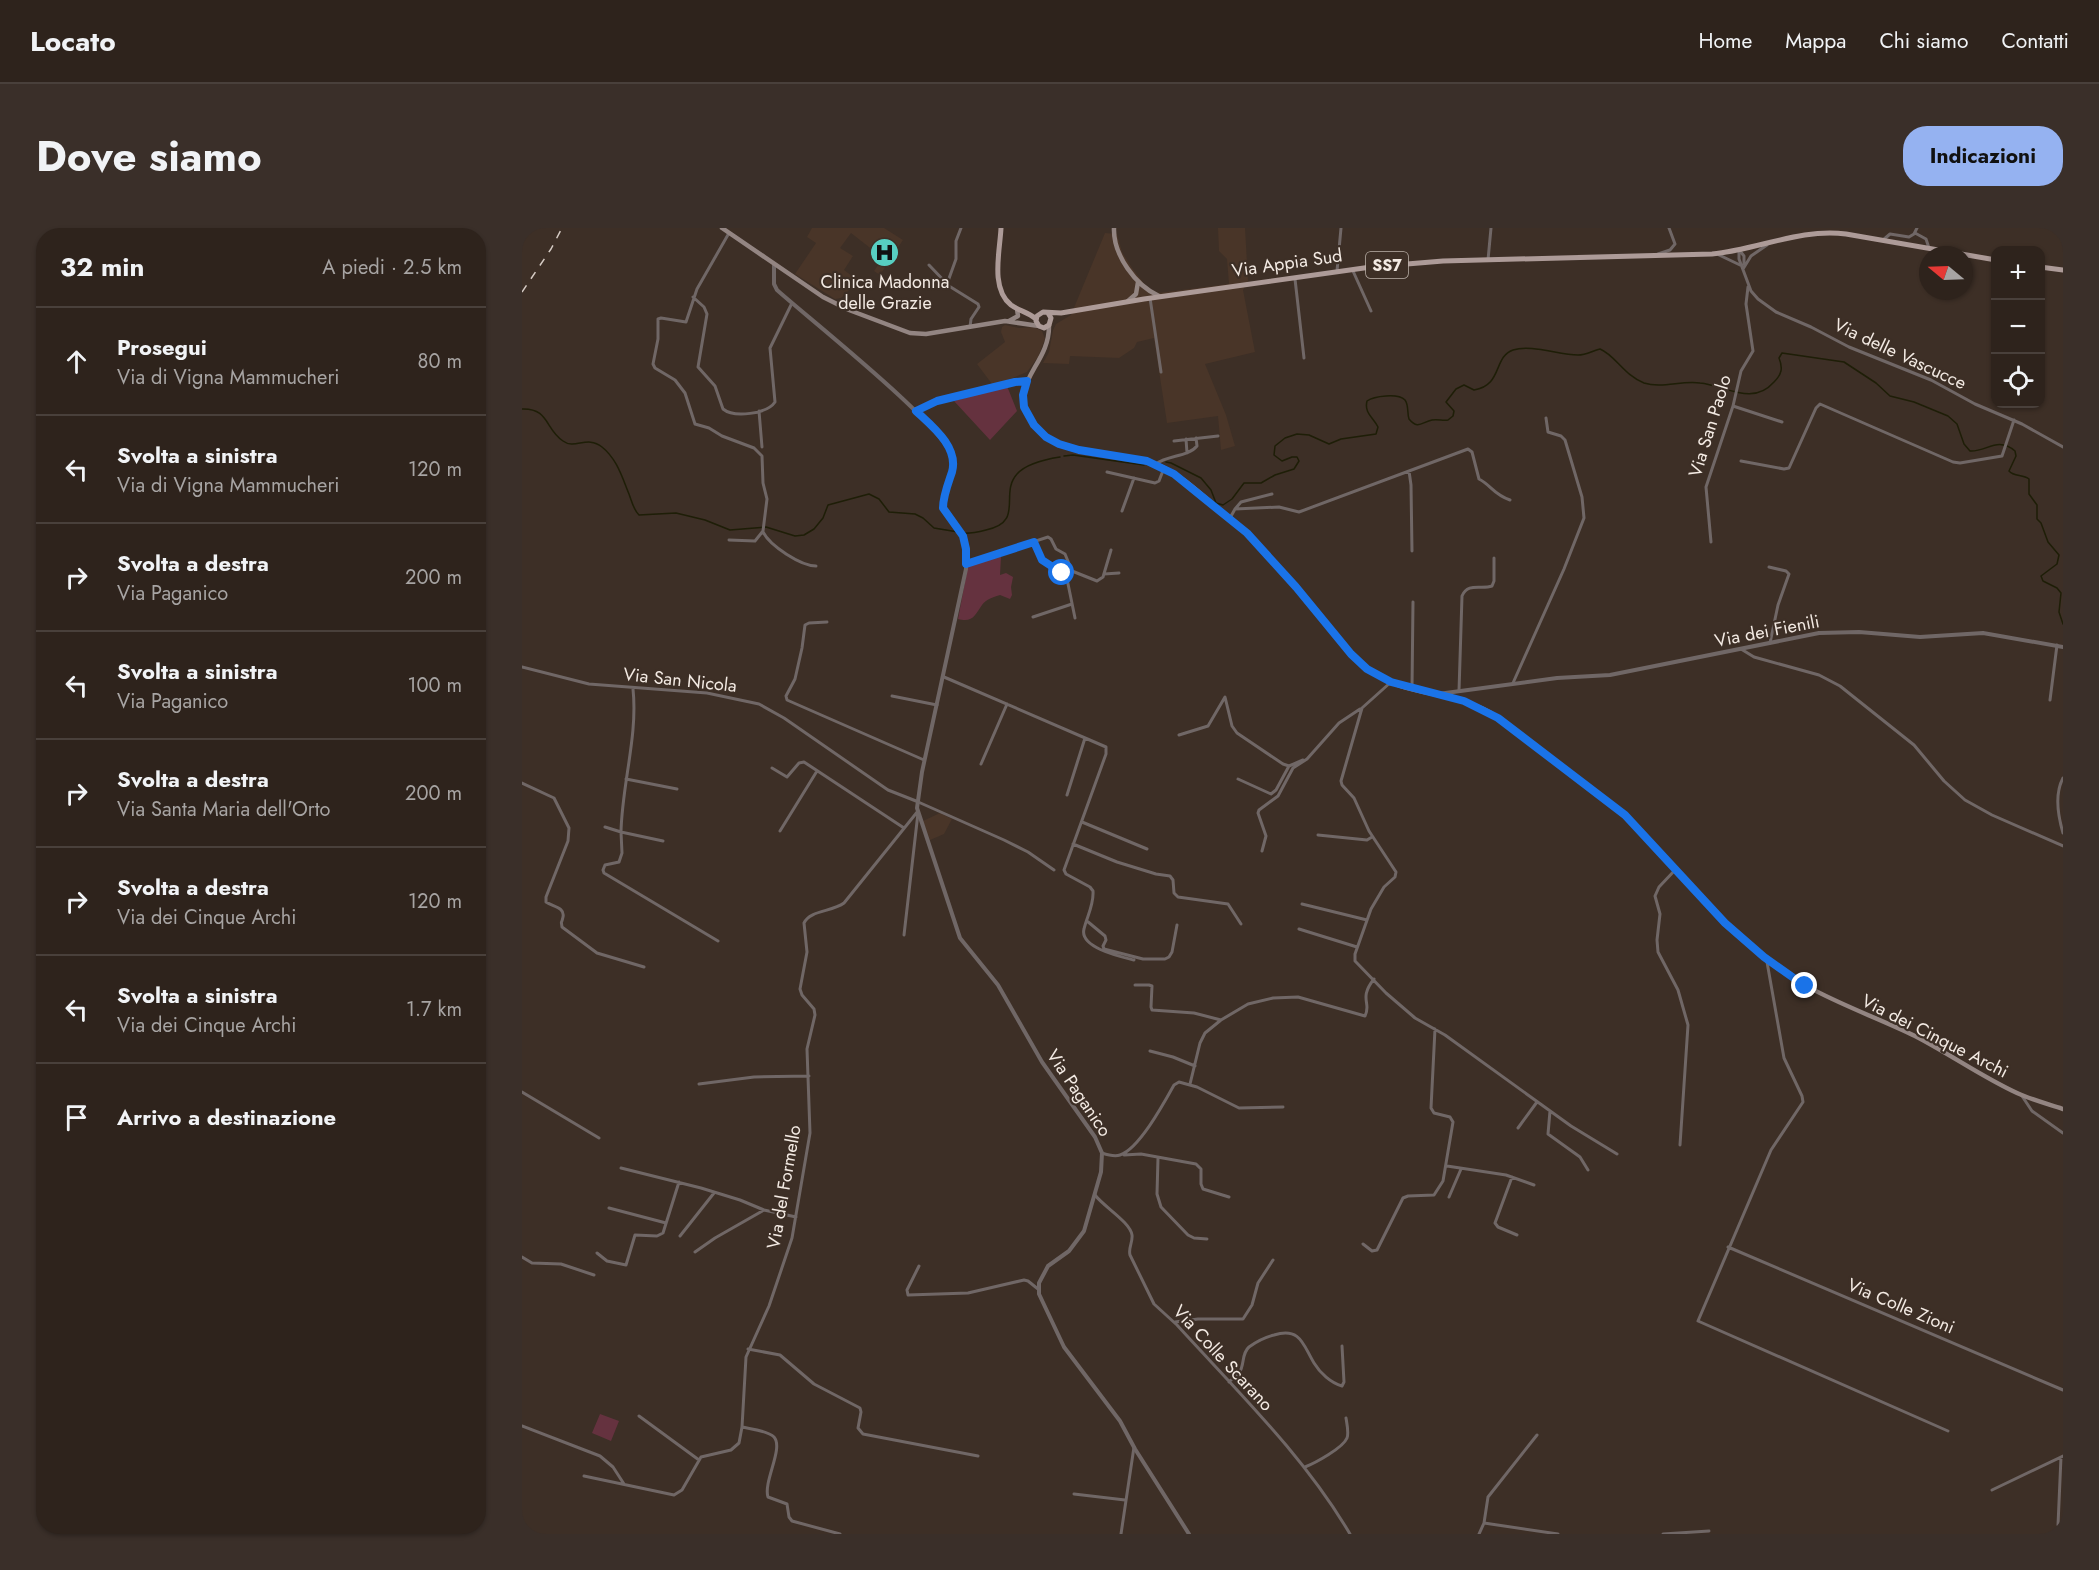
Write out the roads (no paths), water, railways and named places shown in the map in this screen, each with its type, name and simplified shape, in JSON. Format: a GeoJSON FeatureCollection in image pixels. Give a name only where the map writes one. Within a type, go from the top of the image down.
{"type":"FeatureCollection","features":[{"type":"Feature","properties":{"kind":"main road"},"geometry":{"type":"LineString","coordinates":[[722,228],[827,300],[910,333],[924,335],[1016,318],[1017,309],[1004,296],[999,283],[1001,228]]}},
{"type":"Feature","properties":{"kind":"main road"},"geometry":{"type":"LineString","coordinates":[[1114,228],[1118,250],[1147,298]]}},
{"type":"Feature","properties":{"kind":"main road","name":"Via Appia Sud"},"geometry":{"type":"LineString","coordinates":[[1048,314],[1337,271],[1443,261],[1715,254],[1821,232],[1843,233],[1919,246]]}},
{"type":"Feature","properties":{"kind":"main road","name":"Via Appia Sud"},"geometry":{"type":"LineString","coordinates":[[1973,256],[1991,259]]}},
{"type":"Feature","properties":{"kind":"main road"},"geometry":{"type":"LineString","coordinates":[[2045,268],[2063,270]]}},
{"type":"Feature","properties":{"kind":"main road"},"geometry":{"type":"LineString","coordinates":[[1138,282],[1159,297]]}},
{"type":"Feature","properties":{"kind":"main road"},"geometry":{"type":"LineString","coordinates":[[1128,301],[1136,294],[1138,282]]}},
{"type":"Feature","properties":{"kind":"main road","name":"SS7"},"geometry":{"type":"LineString","coordinates":[[1017,309],[1048,314]]}},
{"type":"Feature","properties":{"kind":"main road","name":"SS7"},"geometry":{"type":"LineString","coordinates":[[1025,311],[1036,319]]}},
{"type":"Feature","properties":{"kind":"main road"},"geometry":{"type":"LineString","coordinates":[[1024,324],[1036,319],[1041,312]]}},
{"type":"Feature","properties":{"kind":"main road","name":"SS7"},"geometry":{"type":"LineString","coordinates":[[1050,323],[1061,313]]}},
{"type":"Feature","properties":{"kind":"main road"},"geometry":{"type":"LineString","coordinates":[[1048,314],[1050,323],[1048,342]]}},
{"type":"Feature","properties":{"kind":"main road"},"geometry":{"type":"LineString","coordinates":[[1036,319],[1046,333],[1048,342]]}},
{"type":"Feature","properties":{"kind":"main road"},"geometry":{"type":"LineString","coordinates":[[1009,321],[1040,327],[1050,323]]}},
{"type":"Feature","properties":{"kind":"main road","name":"Via dei Cinque Archi"},"geometry":{"type":"LineString","coordinates":[[1048,342],[1042,358],[1027,381],[1023,397],[1025,409],[1036,428],[1048,439],[1079,450],[1156,464],[1164,468],[1192,487],[1247,533],[1296,587],[1353,656],[1372,672],[1391,682],[1469,703],[1498,718],[1625,815],[1721,920],[1767,960],[1812,989],[1922,1040],[2021,1095],[2063,1109]]}},
{"type":"Feature","properties":{"kind":"street"},"geometry":{"type":"LineString","coordinates":[[947,284],[956,259],[956,241],[961,228]]}},
{"type":"Feature","properties":{"kind":"street"},"geometry":{"type":"LineString","coordinates":[[1337,271],[1341,228]]}},
{"type":"Feature","properties":{"kind":"street"},"geometry":{"type":"LineString","coordinates":[[1488,260],[1491,228]]}},
{"type":"Feature","properties":{"kind":"street"},"geometry":{"type":"LineString","coordinates":[[1648,256],[1673,247],[1675,241],[1669,228]]}},
{"type":"Feature","properties":{"kind":"street"},"geometry":{"type":"LineString","coordinates":[[1882,240],[1889,234],[1906,238],[1915,233],[1917,228]]}},
{"type":"Feature","properties":{"kind":"street"},"geometry":{"type":"LineString","coordinates":[[729,233],[693,297],[686,322],[658,319],[658,339],[653,366],[677,382],[686,395],[692,419],[696,425],[709,428],[720,435],[754,448],[762,455],[763,483],[767,496],[762,531],[756,541],[729,540]]}},
{"type":"Feature","properties":{"kind":"street"},"geometry":{"type":"LineString","coordinates":[[1915,233],[1926,239],[1928,246]]}},
{"type":"Feature","properties":{"kind":"street"},"geometry":{"type":"LineString","coordinates":[[1743,268],[1749,258],[1767,244]]}},
{"type":"Feature","properties":{"kind":"street"},"geometry":{"type":"LineString","coordinates":[[1739,250],[1738,258],[1748,286]]}},
{"type":"Feature","properties":{"kind":"street"},"geometry":{"type":"LineString","coordinates":[[1715,254],[1732,260],[1743,268]]}},
{"type":"Feature","properties":{"kind":"street","name":"Via Paganico"},"geometry":{"type":"LineString","coordinates":[[774,264],[775,286],[916,411],[939,435],[951,453],[953,468],[942,507],[964,539],[966,564],[944,677],[916,801],[918,811],[960,938],[998,985],[1042,1062],[1095,1137],[1102,1153],[1102,1169],[1088,1220],[1079,1239],[1068,1253],[1049,1264],[1040,1279],[1038,1289]]}},
{"type":"Feature","properties":{"kind":"street"},"geometry":{"type":"LineString","coordinates":[[929,265],[947,284],[980,304],[971,319],[970,327]]}},
{"type":"Feature","properties":{"kind":"street"},"geometry":{"type":"LineString","coordinates":[[1352,269],[1371,311]]}},
{"type":"Feature","properties":{"kind":"street"},"geometry":{"type":"LineString","coordinates":[[1295,277],[1304,358]]}},
{"type":"Feature","properties":{"kind":"street","name":"Via San Paolo"},"geometry":{"type":"LineString","coordinates":[[1711,542],[1705,490],[1733,406],[1742,368],[1753,351],[1746,300],[1748,286]]}},
{"type":"Feature","properties":{"kind":"street","name":"Via delle Vascucce"},"geometry":{"type":"LineString","coordinates":[[1748,286],[1757,298],[1778,313],[1849,347],[1931,380],[1975,404],[2014,420],[2063,447]]}},
{"type":"Feature","properties":{"kind":"street"},"geometry":{"type":"LineString","coordinates":[[693,297],[704,307],[706,314],[697,365],[715,386],[724,411],[735,414],[770,408],[775,401],[770,348],[792,303]]}},
{"type":"Feature","properties":{"kind":"street"},"geometry":{"type":"LineString","coordinates":[[1147,298],[1161,372]]}},
{"type":"Feature","properties":{"kind":"street"},"geometry":{"type":"LineString","coordinates":[[916,411],[941,400],[1027,381]]}},
{"type":"Feature","properties":{"kind":"street"},"geometry":{"type":"LineString","coordinates":[[1741,461],[1784,469],[1790,467],[1816,408],[1820,404],[1960,463],[2003,455],[2014,420]]}},
{"type":"Feature","properties":{"kind":"street"},"geometry":{"type":"LineString","coordinates":[[1733,406],[1782,422]]}},
{"type":"Feature","properties":{"kind":"street"},"geometry":{"type":"LineString","coordinates":[[759,411],[762,447]]}},
{"type":"Feature","properties":{"kind":"street"},"geometry":{"type":"LineString","coordinates":[[1514,683],[1562,574],[1584,514],[1582,497],[1564,440],[1548,432],[1546,418]]}},
{"type":"Feature","properties":{"kind":"street"},"geometry":{"type":"LineString","coordinates":[[1174,441],[1218,436]]}},
{"type":"Feature","properties":{"kind":"street"},"geometry":{"type":"LineString","coordinates":[[1156,464],[1196,448],[1197,438]]}},
{"type":"Feature","properties":{"kind":"street"},"geometry":{"type":"LineString","coordinates":[[1186,440],[1186,453]]}},
{"type":"Feature","properties":{"kind":"street"},"geometry":{"type":"LineString","coordinates":[[1234,509],[1279,507],[1298,512],[1470,449],[1479,479],[1494,493],[1510,500]]}},
{"type":"Feature","properties":{"kind":"street"},"geometry":{"type":"LineString","coordinates":[[1107,472],[1156,483],[1164,468]]}},
{"type":"Feature","properties":{"kind":"street"},"geometry":{"type":"LineString","coordinates":[[1409,471],[1412,551]]}},
{"type":"Feature","properties":{"kind":"street"},"geometry":{"type":"LineString","coordinates":[[1122,511],[1134,478]]}},
{"type":"Feature","properties":{"kind":"street"},"geometry":{"type":"LineString","coordinates":[[1230,518],[1240,502],[1272,494]]}},
{"type":"Feature","properties":{"kind":"street"},"geometry":{"type":"LineString","coordinates":[[762,531],[777,549],[808,565],[816,566]]}},
{"type":"Feature","properties":{"kind":"street"},"geometry":{"type":"LineString","coordinates":[[966,564],[1046,537],[1050,538],[1056,549],[1065,554],[1070,569],[1097,581],[1101,580],[1104,574],[1111,550]]}},
{"type":"Feature","properties":{"kind":"street"},"geometry":{"type":"LineString","coordinates":[[1034,542],[1042,560],[1066,578],[1075,618]]}},
{"type":"Feature","properties":{"kind":"street"},"geometry":{"type":"LineString","coordinates":[[1459,691],[1462,598],[1468,588],[1489,588],[1493,585],[1494,558]]}},
{"type":"Feature","properties":{"kind":"street"},"geometry":{"type":"LineString","coordinates":[[1769,567],[1786,570],[1789,574],[1778,604],[1770,643]]}},
{"type":"Feature","properties":{"kind":"street"},"geometry":{"type":"LineString","coordinates":[[1104,574],[1119,573]]}},
{"type":"Feature","properties":{"kind":"street"},"geometry":{"type":"LineString","coordinates":[[1412,688],[1413,602]]}},
{"type":"Feature","properties":{"kind":"street"},"geometry":{"type":"LineString","coordinates":[[1033,617],[1072,604]]}},
{"type":"Feature","properties":{"kind":"street"},"geometry":{"type":"LineString","coordinates":[[827,622],[805,625],[795,679],[786,696],[787,700],[924,760]]}},
{"type":"Feature","properties":{"kind":"street","name":"Via dei Fienili"},"geometry":{"type":"LineString","coordinates":[[1436,694],[1514,683],[1610,675],[1826,632],[1861,632],[1917,637],[1983,633],[2063,646]]}},
{"type":"Feature","properties":{"kind":"street"},"geometry":{"type":"LineString","coordinates":[[2050,700],[2057,645]]}},
{"type":"Feature","properties":{"kind":"street"},"geometry":{"type":"LineString","coordinates":[[1741,649],[1754,657],[1819,675],[1840,686],[1916,747],[1946,783],[1965,800],[1992,815],[2063,846]]}},
{"type":"Feature","properties":{"kind":"street","name":"Via San Nicola"},"geometry":{"type":"LineString","coordinates":[[522,667],[586,683],[707,693],[759,704],[787,720],[885,789],[916,801]]}},
{"type":"Feature","properties":{"kind":"street"},"geometry":{"type":"LineString","coordinates":[[944,677],[1103,745],[1107,751],[1064,870],[1093,890],[1094,896],[1083,933],[1098,949],[1134,960]]}},
{"type":"Feature","properties":{"kind":"street"},"geometry":{"type":"LineString","coordinates":[[1262,851],[1266,837],[1258,810],[1278,796],[1293,768],[1310,756],[1336,725],[1362,708],[1391,682]]}},
{"type":"Feature","properties":{"kind":"street"},"geometry":{"type":"LineString","coordinates":[[633,688],[635,716],[626,779],[621,832],[622,850],[617,863],[604,866],[604,873],[718,941]]}},
{"type":"Feature","properties":{"kind":"street"},"geometry":{"type":"LineString","coordinates":[[892,696],[937,705]]}},
{"type":"Feature","properties":{"kind":"street"},"geometry":{"type":"LineString","coordinates":[[1179,735],[1208,726],[1225,697],[1231,723],[1237,733],[1289,766]]}},
{"type":"Feature","properties":{"kind":"street"},"geometry":{"type":"LineString","coordinates":[[981,764],[1007,704]]}},
{"type":"Feature","properties":{"kind":"street"},"geometry":{"type":"LineString","coordinates":[[1362,708],[1341,783],[1353,797],[1372,837],[1396,873],[1395,878],[1383,889],[1367,920],[1354,956],[1355,961],[1412,1016],[1435,1029],[1550,1111],[1617,1154]]}},
{"type":"Feature","properties":{"kind":"street"},"geometry":{"type":"LineString","coordinates":[[1067,795],[1085,738]]}},
{"type":"Feature","properties":{"kind":"street"},"geometry":{"type":"LineString","coordinates":[[1238,779],[1272,794],[1289,766],[1310,756]]}},
{"type":"Feature","properties":{"kind":"street"},"geometry":{"type":"LineString","coordinates":[[772,768],[788,776],[801,762],[904,828]]}},
{"type":"Feature","properties":{"kind":"street"},"geometry":{"type":"LineString","coordinates":[[780,831],[817,771]]}},
{"type":"Feature","properties":{"kind":"street"},"geometry":{"type":"LineString","coordinates":[[2063,778],[2058,807],[2063,833]]}},
{"type":"Feature","properties":{"kind":"street"},"geometry":{"type":"LineString","coordinates":[[626,779],[676,789]]}},
{"type":"Feature","properties":{"kind":"street"},"geometry":{"type":"LineString","coordinates":[[522,783],[554,798],[569,828],[568,841],[545,898],[546,902],[562,910],[562,927],[592,951],[644,967]]}},
{"type":"Feature","properties":{"kind":"street"},"geometry":{"type":"LineString","coordinates":[[916,801],[1016,846],[1054,870]]}},
{"type":"Feature","properties":{"kind":"street","name":"Via Paganico"},"geometry":{"type":"LineString","coordinates":[[904,935],[918,811]]}},
{"type":"Feature","properties":{"kind":"street","name":"Via del Formello"},"geometry":{"type":"LineString","coordinates":[[742,1427],[745,1363],[748,1349],[771,1301],[791,1240],[810,1130],[808,1044],[816,1016],[814,1009],[802,995],[800,989],[807,952],[804,921],[809,916],[844,903],[918,811]]}},
{"type":"Feature","properties":{"kind":"street"},"geometry":{"type":"LineString","coordinates":[[1082,822],[1148,849]]}},
{"type":"Feature","properties":{"kind":"street"},"geometry":{"type":"LineString","coordinates":[[605,827],[663,841]]}},
{"type":"Feature","properties":{"kind":"street"},"geometry":{"type":"LineString","coordinates":[[1318,835],[1367,840],[1372,837]]}},
{"type":"Feature","properties":{"kind":"street"},"geometry":{"type":"LineString","coordinates":[[1074,844],[1117,862],[1169,876],[1173,879],[1174,892],[1178,897],[1228,904],[1241,924]]}},
{"type":"Feature","properties":{"kind":"street"},"geometry":{"type":"LineString","coordinates":[[1676,869],[1658,888],[1656,896],[1660,914],[1658,952],[1678,990],[1688,1025],[1680,1145]]}},
{"type":"Feature","properties":{"kind":"street"},"geometry":{"type":"LineString","coordinates":[[1302,904],[1367,920]]}},
{"type":"Feature","properties":{"kind":"street"},"geometry":{"type":"LineString","coordinates":[[1087,921],[1106,936],[1104,949],[1145,959],[1169,957],[1172,954],[1177,925]]}},
{"type":"Feature","properties":{"kind":"street"},"geometry":{"type":"LineString","coordinates":[[1299,929],[1357,947]]}},
{"type":"Feature","properties":{"kind":"street"},"geometry":{"type":"LineString","coordinates":[[1767,960],[1784,1058],[1803,1102],[1773,1145],[1698,1318],[1699,1323],[1948,1431]]}},
{"type":"Feature","properties":{"kind":"street"},"geometry":{"type":"LineString","coordinates":[[1190,1084],[1204,1034],[1221,1020],[1250,1003],[1282,997],[1307,999],[1365,1016],[1367,1012],[1366,992],[1374,979]]}},
{"type":"Feature","properties":{"kind":"street"},"geometry":{"type":"LineString","coordinates":[[1135,985],[1152,987],[1150,1007],[1152,1010],[1194,1013],[1221,1020]]}},
{"type":"Feature","properties":{"kind":"street"},"geometry":{"type":"LineString","coordinates":[[1363,1245],[1373,1251],[1377,1250],[1403,1198],[1436,1194],[1442,1185],[1453,1122],[1448,1116],[1434,1112],[1431,1107],[1435,1029]]}},
{"type":"Feature","properties":{"kind":"street"},"geometry":{"type":"LineString","coordinates":[[1150,1051],[1195,1066]]}},
{"type":"Feature","properties":{"kind":"street"},"geometry":{"type":"LineString","coordinates":[[699,1084],[756,1077],[809,1076]]}},
{"type":"Feature","properties":{"kind":"street"},"geometry":{"type":"LineString","coordinates":[[1122,1155],[1147,1130],[1175,1084],[1179,1082],[1190,1084],[1239,1108],[1283,1107]]}},
{"type":"Feature","properties":{"kind":"street"},"geometry":{"type":"LineString","coordinates":[[522,1092],[599,1138]]}},
{"type":"Feature","properties":{"kind":"street"},"geometry":{"type":"LineString","coordinates":[[2021,1095],[2032,1111],[2063,1133]]}},
{"type":"Feature","properties":{"kind":"street"},"geometry":{"type":"LineString","coordinates":[[1518,1128],[1537,1102]]}},
{"type":"Feature","properties":{"kind":"street"},"geometry":{"type":"LineString","coordinates":[[1550,1111],[1548,1134],[1580,1157],[1588,1170]]}},
{"type":"Feature","properties":{"kind":"street"},"geometry":{"type":"LineString","coordinates":[[1102,1153],[1113,1156],[1139,1154],[1196,1164],[1201,1169],[1200,1184],[1203,1189],[1229,1197]]}},
{"type":"Feature","properties":{"kind":"street"},"geometry":{"type":"LineString","coordinates":[[1158,1158],[1158,1194],[1161,1208],[1188,1235],[1196,1239],[1207,1239]]}},
{"type":"Feature","properties":{"kind":"street"},"geometry":{"type":"LineString","coordinates":[[1447,1166],[1512,1177],[1534,1185]]}},
{"type":"Feature","properties":{"kind":"street"},"geometry":{"type":"LineString","coordinates":[[621,1168],[715,1192],[764,1210],[796,1217]]}},
{"type":"Feature","properties":{"kind":"street"},"geometry":{"type":"LineString","coordinates":[[1449,1197],[1461,1169]]}},
{"type":"Feature","properties":{"kind":"street"},"geometry":{"type":"LineString","coordinates":[[1512,1177],[1495,1223],[1498,1227],[1517,1235]]}},
{"type":"Feature","properties":{"kind":"street"},"geometry":{"type":"LineString","coordinates":[[597,1253],[606,1260],[625,1265],[635,1236],[638,1234],[660,1236],[663,1233],[679,1182]]}},
{"type":"Feature","properties":{"kind":"street"},"geometry":{"type":"LineString","coordinates":[[680,1236],[715,1192]]}},
{"type":"Feature","properties":{"kind":"street","name":"Via Colle Scarano"},"geometry":{"type":"LineString","coordinates":[[1095,1195],[1129,1229],[1132,1238],[1130,1256],[1154,1304],[1175,1323],[1305,1467],[1350,1534]]}},
{"type":"Feature","properties":{"kind":"street"},"geometry":{"type":"LineString","coordinates":[[609,1208],[666,1223]]}},
{"type":"Feature","properties":{"kind":"street"},"geometry":{"type":"LineString","coordinates":[[695,1252],[717,1236],[764,1210]]}},
{"type":"Feature","properties":{"kind":"street","name":"Via Colle Zioni"},"geometry":{"type":"LineString","coordinates":[[1728,1247],[2063,1390]]}},
{"type":"Feature","properties":{"kind":"street"},"geometry":{"type":"LineString","coordinates":[[522,1257],[531,1263],[561,1264],[594,1275]]}},
{"type":"Feature","properties":{"kind":"street"},"geometry":{"type":"LineString","coordinates":[[1175,1323],[1195,1319],[1243,1319],[1252,1305],[1257,1286],[1273,1260]]}},
{"type":"Feature","properties":{"kind":"street"},"geometry":{"type":"LineString","coordinates":[[919,1266],[907,1290],[908,1295],[972,1293],[1025,1280],[1038,1289],[1063,1345],[1118,1418],[1189,1534]]}},
{"type":"Feature","properties":{"kind":"street"},"geometry":{"type":"LineString","coordinates":[[1229,1382],[1240,1371],[1245,1354],[1250,1347],[1270,1336],[1287,1333],[1300,1340],[1320,1371],[1334,1383],[1342,1386],[1344,1382],[1342,1346]]}},
{"type":"Feature","properties":{"kind":"street"},"geometry":{"type":"LineString","coordinates":[[748,1349],[782,1356],[820,1388],[860,1408],[858,1428],[863,1434],[978,1456]]}},
{"type":"Feature","properties":{"kind":"street"},"geometry":{"type":"LineString","coordinates":[[639,1416],[699,1460]]}},
{"type":"Feature","properties":{"kind":"street"},"geometry":{"type":"LineString","coordinates":[[1305,1467],[1327,1455],[1345,1440],[1347,1436],[1346,1418]]}},
{"type":"Feature","properties":{"kind":"street"},"geometry":{"type":"LineString","coordinates":[[522,1426],[600,1456],[611,1465],[625,1484]]}},
{"type":"Feature","properties":{"kind":"street"},"geometry":{"type":"LineString","coordinates":[[584,1476],[667,1495],[676,1495],[683,1488],[699,1460],[704,1456],[735,1447],[740,1441],[742,1427],[770,1434],[776,1442],[767,1490],[769,1498],[787,1504],[790,1520],[840,1534]]}},
{"type":"Feature","properties":{"kind":"street"},"geometry":{"type":"LineString","coordinates":[[1479,1534],[1484,1523],[1488,1498],[1537,1435]]}},
{"type":"Feature","properties":{"kind":"street"},"geometry":{"type":"LineString","coordinates":[[1121,1534],[1134,1447]]}},
{"type":"Feature","properties":{"kind":"street"},"geometry":{"type":"LineString","coordinates":[[1992,1490],[2062,1457],[2058,1525]]}},
{"type":"Feature","properties":{"kind":"street"},"geometry":{"type":"LineString","coordinates":[[1074,1494],[1125,1500]]}},
{"type":"Feature","properties":{"kind":"street"},"geometry":{"type":"LineString","coordinates":[[1484,1523],[1558,1534]]}},
{"type":"Feature","properties":{"kind":"street"},"geometry":{"type":"LineString","coordinates":[[1663,1534],[1709,1531]]}},
{"type":"Feature","properties":{"kind":"waterway"},"geometry":{"type":"LineString","coordinates":[[1166,462],[1201,478],[1211,490],[1216,503],[1223,505],[1232,499],[1244,483],[1261,483],[1275,475],[1294,469],[1299,461],[1297,457],[1282,461],[1274,455],[1275,446],[1285,438],[1297,434],[1309,435],[1329,444],[1341,439],[1376,434],[1378,427],[1368,412],[1367,401],[1386,396],[1397,396],[1405,400],[1409,419],[1415,424],[1432,420],[1448,420],[1453,416],[1454,411],[1446,402],[1456,389],[1464,385],[1474,390],[1490,383],[1503,358],[1513,350],[1520,348],[1578,355],[1600,349],[1611,356],[1631,376],[1644,383],[1651,385],[1700,383],[1748,394],[1766,389],[1777,379],[1781,371],[1779,358],[1782,353],[1844,362],[1876,383],[1890,396],[1914,402],[1948,416],[1957,424],[1964,444],[1970,451],[1997,445],[2003,445],[2015,451],[2016,456],[2009,471],[2029,479],[2029,494],[2037,505],[2037,519],[2041,523],[2048,542],[2059,555],[2057,564],[2041,576],[2043,581],[2057,588],[2061,593],[2059,612],[2063,624]]}},
{"type":"Feature","properties":{"kind":"waterway"},"geometry":{"type":"LineString","coordinates":[[522,409],[537,412],[563,441],[572,444],[591,442],[602,447],[615,463],[639,515],[676,513],[705,520],[730,530],[766,527],[795,536],[804,535],[814,529],[823,518],[828,505],[869,494],[879,499],[889,512],[915,514],[934,528],[958,532]]}},
{"type":"Feature","properties":{"kind":"waterway"},"geometry":{"type":"LineString","coordinates":[[1064,456],[1073,455],[1144,465]]}},
{"type":"Feature","properties":{"kind":"waterway"},"geometry":{"type":"LineString","coordinates":[[962,533],[986,530],[1005,521],[1012,482],[1017,474],[1031,465],[1060,457]]}},
{"type":"Feature","properties":{"kind":"railway"},"geometry":{"type":"LineString","coordinates":[[522,292],[551,249],[562,228]]}},
{"type":"Feature","properties":{"kind":"place","name":"Clinica Madonna delle Grazie"},"geometry":{"type":"Point","coordinates":[885,253]}}]}
